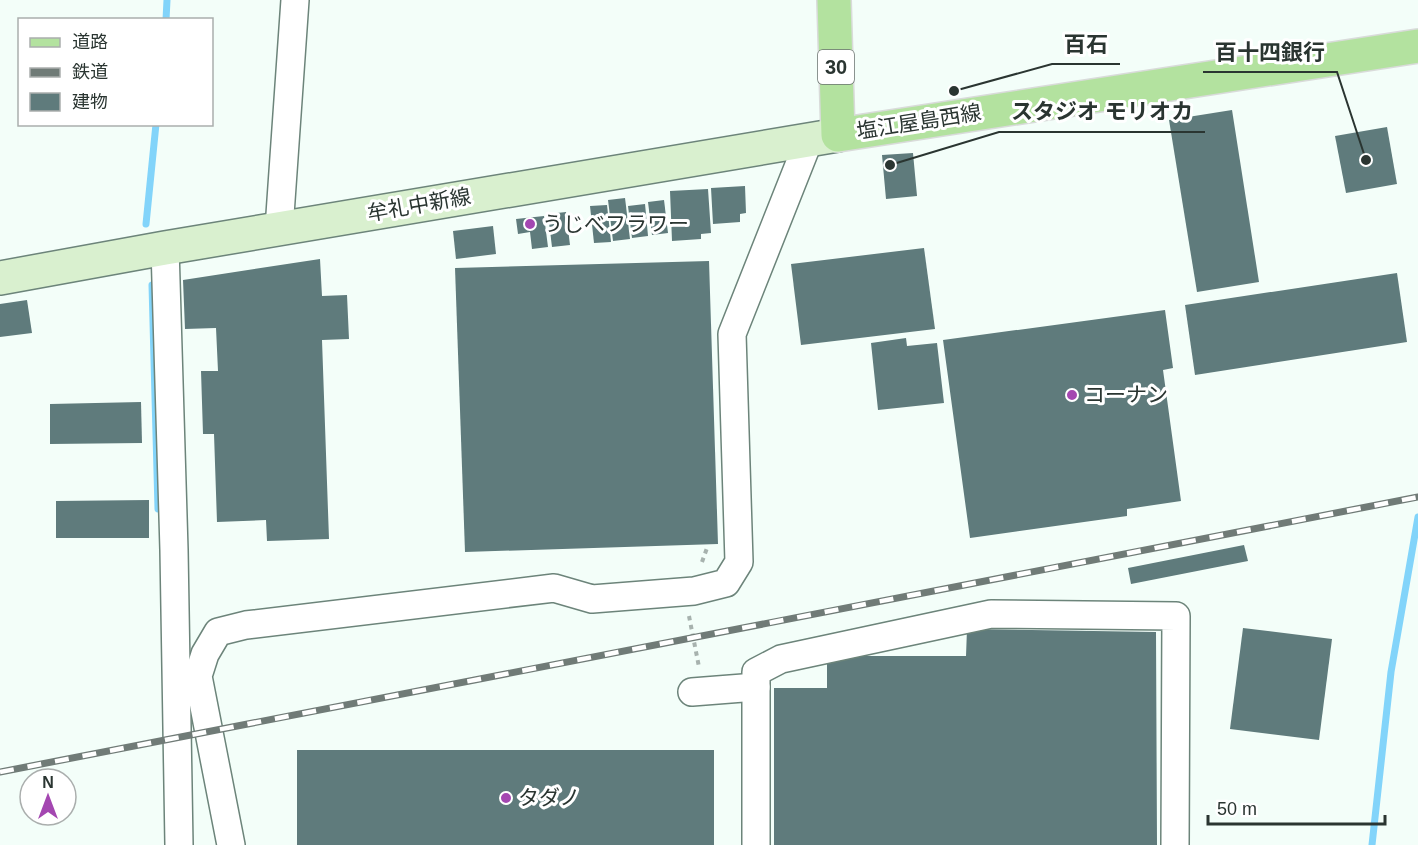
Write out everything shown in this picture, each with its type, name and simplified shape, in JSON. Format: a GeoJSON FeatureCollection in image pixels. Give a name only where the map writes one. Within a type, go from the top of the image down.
{"type":"FeatureCollection","features":[{"type":"Feature","properties":{"kind":"main road","name":"塩江屋島西線"},"geometry":{"type":"LineString","coordinates":[[834,0],[823,137],[1418,46]]}},
{"type":"Feature","properties":{"kind":"main road","name":"牟礼中新線"},"geometry":{"type":"LineString","coordinates":[[0,278],[823,137]]}},
{"type":"Feature","properties":{"kind":"street"},"geometry":{"type":"LineString","coordinates":[[279,229],[295,0]]}},
{"type":"Feature","properties":{"kind":"street"},"geometry":{"type":"LineString","coordinates":[[231,845],[198,676],[205,654],[218,632],[246,625],[554,588],[592,599],[694,591],[726,583],[739,562],[732,334],[823,137]]}},
{"type":"Feature","properties":{"kind":"street"},"geometry":{"type":"LineString","coordinates":[[165,248],[174,550],[179,845]]}},
{"type":"Feature","properties":{"kind":"street"},"geometry":{"type":"LineString","coordinates":[[756,845],[756,672],[781,659],[991,614],[1176,616],[1175,845]]}},
{"type":"Feature","properties":{"kind":"street"},"geometry":{"type":"LineString","coordinates":[[699,692],[756,687]]}},
{"type":"Feature","properties":{"kind":"path"},"geometry":{"type":"LineString","coordinates":[[699,692],[688,610],[707,548]]}},
{"type":"Feature","properties":{"kind":"building"},"geometry":{"type":"Polygon","coordinates":[[[1232,110],[1259,282],[1197,292],[1169,120],[1232,110]]]}},
{"type":"Feature","properties":{"kind":"building"},"geometry":{"type":"Polygon","coordinates":[[[1387,127],[1397,184],[1346,193],[1335,136],[1387,127]]]}},
{"type":"Feature","properties":{"kind":"building"},"geometry":{"type":"Polygon","coordinates":[[[913,153],[917,196],[886,199],[882,155],[913,153]]]}},
{"type":"Feature","properties":{"kind":"building"},"geometry":{"type":"Polygon","coordinates":[[[745,186],[746,213],[740,214],[740,222],[713,224],[711,188],[745,186]]]}},
{"type":"Feature","properties":{"kind":"building"},"geometry":{"type":"Polygon","coordinates":[[[708,189],[711,233],[701,234],[701,239],[672,241],[670,191],[708,189]]]}},
{"type":"Feature","properties":{"kind":"building"},"geometry":{"type":"Polygon","coordinates":[[[625,198],[630,239],[613,241],[608,200],[625,198]]]}},
{"type":"Feature","properties":{"kind":"building"},"geometry":{"type":"Polygon","coordinates":[[[664,200],[668,233],[652,235],[648,202],[664,200]]]}},
{"type":"Feature","properties":{"kind":"building"},"geometry":{"type":"Polygon","coordinates":[[[645,204],[648,236],[632,238],[628,206],[645,204]]]}},
{"type":"Feature","properties":{"kind":"building"},"geometry":{"type":"Polygon","coordinates":[[[607,205],[611,242],[594,243],[590,206],[607,205]]]}},
{"type":"Feature","properties":{"kind":"building"},"geometry":{"type":"Polygon","coordinates":[[[566,212],[570,245],[552,247],[548,214],[566,212]]]}},
{"type":"Feature","properties":{"kind":"building"},"geometry":{"type":"Polygon","coordinates":[[[544,216],[548,247],[532,249],[530,232],[518,234],[516,219],[544,216]]]}},
{"type":"Feature","properties":{"kind":"building"},"geometry":{"type":"Polygon","coordinates":[[[493,226],[496,254],[456,259],[453,231],[493,226]]]}},
{"type":"Feature","properties":{"kind":"building"},"geometry":{"type":"Polygon","coordinates":[[[924,248],[935,329],[801,345],[791,264],[924,248]]]}},
{"type":"Feature","properties":{"kind":"building"},"geometry":{"type":"Polygon","coordinates":[[[320,259],[322,296],[347,295],[349,339],[322,340],[329,539],[267,541],[266,520],[217,522],[214,434],[203,434],[201,371],[218,371],[216,328],[185,329],[183,280],[320,259]]]}},
{"type":"Feature","properties":{"kind":"building"},"geometry":{"type":"Polygon","coordinates":[[[709,261],[718,544],[465,552],[455,268],[709,261]]]}},
{"type":"Feature","properties":{"kind":"building"},"geometry":{"type":"Polygon","coordinates":[[[1397,273],[1407,342],[1195,375],[1185,305],[1397,273]]]}},
{"type":"Feature","properties":{"kind":"building"},"geometry":{"type":"Polygon","coordinates":[[[27,300],[32,333],[0,337],[0,304],[27,300]]]}},
{"type":"Feature","properties":{"kind":"building"},"geometry":{"type":"Polygon","coordinates":[[[1165,310],[1173,368],[1163,370],[1181,501],[1127,509],[1127,516],[970,538],[943,340],[1165,310]]]}},
{"type":"Feature","properties":{"kind":"building"},"geometry":{"type":"Polygon","coordinates":[[[906,338],[907,346],[937,343],[944,403],[878,410],[871,343],[906,338]]]}},
{"type":"Feature","properties":{"kind":"building"},"geometry":{"type":"Polygon","coordinates":[[[141,402],[142,443],[50,444],[50,404],[141,402]]]}},
{"type":"Feature","properties":{"kind":"building"},"geometry":{"type":"Polygon","coordinates":[[[149,500],[149,538],[56,538],[56,501],[149,500]]]}},
{"type":"Feature","properties":{"kind":"building"},"geometry":{"type":"Polygon","coordinates":[[[1244,545],[1248,561],[1131,584],[1128,568],[1244,545]]]}},
{"type":"Feature","properties":{"kind":"building"},"geometry":{"type":"Polygon","coordinates":[[[1243,628],[1332,639],[1319,740],[1230,729],[1243,628]]]}},
{"type":"Feature","properties":{"kind":"building"},"geometry":{"type":"Polygon","coordinates":[[[967,629],[1156,632],[1157,845],[774,845],[774,688],[827,688],[827,663],[844,656],[966,656],[967,629]]]}},
{"type":"Feature","properties":{"kind":"building","name":"タダノ"},"geometry":{"type":"Polygon","coordinates":[[[297,750],[714,750],[714,845],[297,845],[297,750]]]}},
{"type":"Feature","properties":{"kind":"waterway"},"geometry":{"type":"LineString","coordinates":[[166,18],[167,0]]}},
{"type":"Feature","properties":{"kind":"waterway"},"geometry":{"type":"LineString","coordinates":[[146,224],[156,126]]}},
{"type":"Feature","properties":{"kind":"waterway"},"geometry":{"type":"LineString","coordinates":[[152,285],[158,509]]}},
{"type":"Feature","properties":{"kind":"waterway"},"geometry":{"type":"LineString","coordinates":[[1372,845],[1391,672],[1418,517]]}},
{"type":"Feature","properties":{"kind":"railway"},"geometry":{"type":"LineString","coordinates":[[0,772],[1418,497]]}},
{"type":"Feature","properties":{"kind":"place","name":"百石"},"geometry":{"type":"Point","coordinates":[954,91]}},
{"type":"Feature","properties":{"kind":"place","name":"百十四銀行"},"geometry":{"type":"Point","coordinates":[1366,160]}},
{"type":"Feature","properties":{"kind":"place","name":"スタジオ モリオカ"},"geometry":{"type":"Point","coordinates":[890,165]}},
{"type":"Feature","properties":{"kind":"place","name":"うじべフラワー"},"geometry":{"type":"Point","coordinates":[530,224]}},
{"type":"Feature","properties":{"kind":"place","name":"コーナン"},"geometry":{"type":"Point","coordinates":[1072,395]}},
{"type":"Feature","properties":{"kind":"place","name":"タダノ"},"geometry":{"type":"Point","coordinates":[506,798]}}]}
